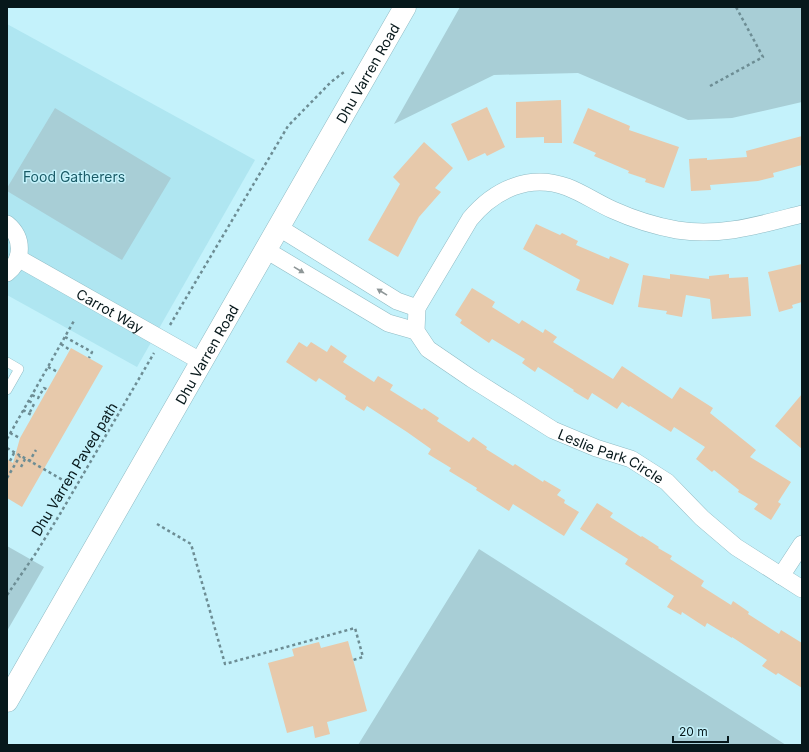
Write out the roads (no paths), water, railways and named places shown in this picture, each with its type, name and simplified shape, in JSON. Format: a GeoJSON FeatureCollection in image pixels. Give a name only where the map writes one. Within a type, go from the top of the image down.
{"type":"FeatureCollection","features":[{"type":"Feature","properties":{"kind":"main road","name":"Dhu Varren Road"},"geometry":{"type":"LineString","coordinates":[[7,701],[405,7]]}},
{"type":"Feature","properties":{"kind":"street"},"geometry":{"type":"LineString","coordinates":[[266,250],[388,323],[416,331],[417,308],[470,219],[489,200],[500,192],[513,186],[538,183],[560,185],[634,219],[652,225],[690,232],[729,231],[802,214]]}},
{"type":"Feature","properties":{"kind":"street"},"geometry":{"type":"LineString","coordinates":[[7,224],[15,231],[19,240],[20,249],[14,266],[7,273]]}},
{"type":"Feature","properties":{"kind":"street"},"geometry":{"type":"LineString","coordinates":[[278,227],[397,300],[417,308]]}},
{"type":"Feature","properties":{"kind":"street","name":"Carrot Way"},"geometry":{"type":"LineString","coordinates":[[18,258],[202,362]]}},
{"type":"Feature","properties":{"kind":"street"},"geometry":{"type":"LineString","coordinates":[[351,301],[363,280]]}},
{"type":"Feature","properties":{"kind":"street","name":"Leslie Park Circle"},"geometry":{"type":"LineString","coordinates":[[416,331],[428,349],[472,379],[553,430],[596,448],[631,459],[667,482],[702,518],[736,547],[802,590]]}},
{"type":"Feature","properties":{"kind":"street"},"geometry":{"type":"LineString","coordinates":[[781,576],[802,544]]}},
{"type":"Feature","properties":{"kind":"lane"},"geometry":{"type":"LineString","coordinates":[[7,362],[19,369],[7,390]]}},
{"type":"Feature","properties":{"kind":"park label","name":"Food Gatherers"},"geometry":{"type":"Point","coordinates":[74,176]}}]}
